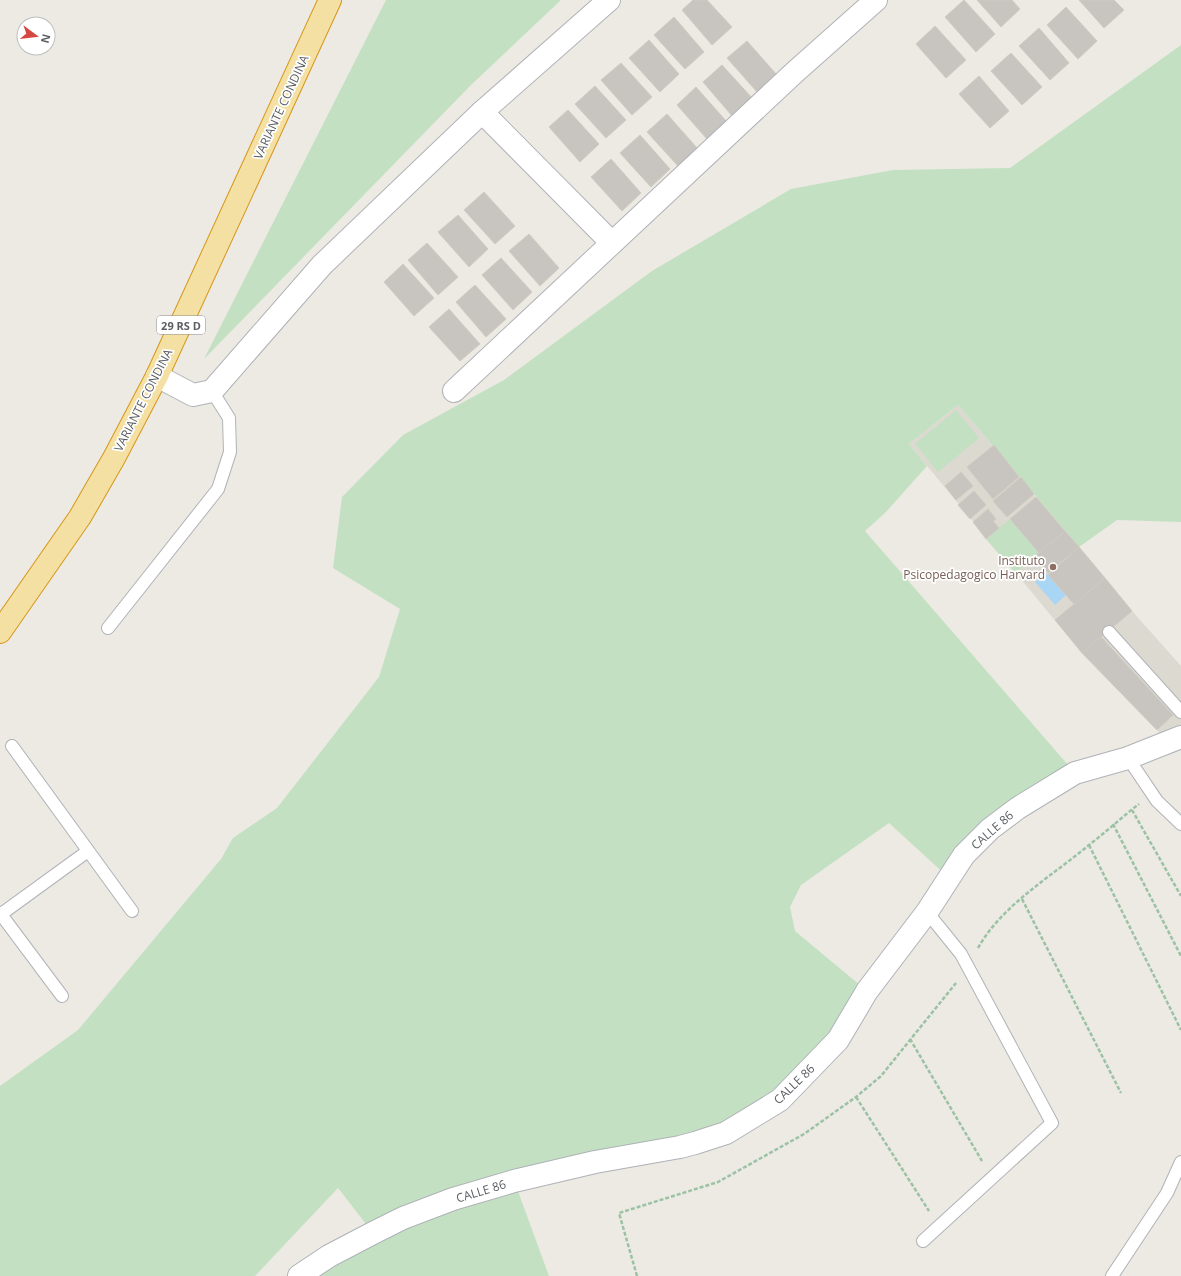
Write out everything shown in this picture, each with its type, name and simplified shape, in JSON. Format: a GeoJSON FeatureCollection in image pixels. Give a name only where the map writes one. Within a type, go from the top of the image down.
{"type":"FeatureCollection","features":[{"type":"Feature","properties":{"kind":"highway","name":"VARIANTE CONDINA"},"geometry":{"type":"LineString","coordinates":[[0,632],[80,517],[114,458],[157,376],[330,0]]}},
{"type":"Feature","properties":{"kind":"street"},"geometry":{"type":"LineString","coordinates":[[157,376],[193,395],[212,391],[322,265],[482,112],[609,0]]}},
{"type":"Feature","properties":{"kind":"street"},"geometry":{"type":"LineString","coordinates":[[454,391],[795,72],[876,0]]}},
{"type":"Feature","properties":{"kind":"street"},"geometry":{"type":"LineString","coordinates":[[482,112],[612,243]]}},
{"type":"Feature","properties":{"kind":"street","name":"CALLE 86"},"geometry":{"type":"LineString","coordinates":[[299,1276],[329,1256],[403,1218],[453,1199],[595,1162],[680,1147],[726,1133],[780,1100],[838,1040],[867,991],[927,912],[964,855],[990,829],[1018,808],[1075,773],[1128,758],[1181,737]]}},
{"type":"Feature","properties":{"kind":"lane"},"geometry":{"type":"LineString","coordinates":[[108,628],[218,489],[230,452],[230,418],[212,391]]}},
{"type":"Feature","properties":{"kind":"lane"},"geometry":{"type":"LineString","coordinates":[[1109,632],[1181,712]]}},
{"type":"Feature","properties":{"kind":"lane"},"geometry":{"type":"LineString","coordinates":[[12,746],[132,911]]}},
{"type":"Feature","properties":{"kind":"lane"},"geometry":{"type":"LineString","coordinates":[[1128,758],[1157,801],[1181,824]]}},
{"type":"Feature","properties":{"kind":"lane"},"geometry":{"type":"LineString","coordinates":[[62,996],[0,914],[88,851]]}},
{"type":"Feature","properties":{"kind":"lane"},"geometry":{"type":"LineString","coordinates":[[923,1241],[1052,1122],[961,954],[927,912]]}},
{"type":"Feature","properties":{"kind":"lane"},"geometry":{"type":"LineString","coordinates":[[1112,1276],[1167,1193],[1181,1162]]}},
{"type":"Feature","properties":{"kind":"path"},"geometry":{"type":"LineString","coordinates":[[637,1276],[620,1213],[718,1182],[804,1134],[856,1097],[881,1076],[961,977],[986,933],[1037,884],[1090,845],[1113,824],[1132,810],[1181,896]]}},
{"type":"Feature","properties":{"kind":"path"},"geometry":{"type":"LineString","coordinates":[[1113,824],[1181,956]]}},
{"type":"Feature","properties":{"kind":"path"},"geometry":{"type":"LineString","coordinates":[[1090,845],[1181,1030]]}},
{"type":"Feature","properties":{"kind":"path"},"geometry":{"type":"LineString","coordinates":[[1022,899],[1121,1093]]}},
{"type":"Feature","properties":{"kind":"path"},"geometry":{"type":"LineString","coordinates":[[910,1039],[992,1178]]}},
{"type":"Feature","properties":{"kind":"path"},"geometry":{"type":"LineString","coordinates":[[856,1097],[939,1227]]}},
{"type":"Feature","properties":{"kind":"shaded area","name":"Instituto Psicopedagogico Harvard"},"geometry":{"type":"Polygon","coordinates":[[[958,405],[1132,611],[1181,666],[1181,730],[1163,738],[1082,653],[909,444],[958,405]]]}},
{"type":"Feature","properties":{"kind":"green space"},"geometry":{"type":"Polygon","coordinates":[[[386,0],[561,0],[471,85],[204,359],[386,0]]]}},
{"type":"Feature","properties":{"kind":"green space"},"geometry":{"type":"Polygon","coordinates":[[[1181,45],[1181,522],[1117,520],[1079,547],[958,405],[909,444],[927,466],[886,512],[865,531],[1075,773],[1006,817],[949,878],[889,823],[801,885],[790,907],[795,931],[867,991],[761,1112],[695,1143],[515,1183],[549,1276],[299,1276],[373,1233],[338,1188],[255,1276],[0,1276],[0,1086],[78,1030],[221,859],[233,838],[277,808],[379,677],[400,609],[333,568],[342,497],[403,435],[504,380],[652,271],[791,189],[893,170],[1010,168],[1181,45]]]}},
{"type":"Feature","properties":{"kind":"green space"},"geometry":{"type":"Polygon","coordinates":[[[956,410],[979,438],[938,472],[915,444],[956,410]]]}},
{"type":"Feature","properties":{"kind":"green space"},"geometry":{"type":"Polygon","coordinates":[[[1010,519],[1039,553],[1015,573],[986,539],[1010,519]]]}},
{"type":"Feature","properties":{"kind":"water"},"geometry":{"type":"Polygon","coordinates":[[[1045,572],[1066,595],[1055,605],[1035,582],[1045,572]]]}},
{"type":"Feature","properties":{"kind":"building"},"geometry":{"type":"Polygon","coordinates":[[[693,0],[707,0],[732,27],[712,45],[682,10],[693,0]]]}},
{"type":"Feature","properties":{"kind":"building"},"geometry":{"type":"Polygon","coordinates":[[[964,0],[995,34],[976,52],[945,17],[964,0]]]}},
{"type":"Feature","properties":{"kind":"building"},"geometry":{"type":"Polygon","coordinates":[[[977,0],[1012,0],[1020,9],[1001,27],[977,0]]]}},
{"type":"Feature","properties":{"kind":"building"},"geometry":{"type":"Polygon","coordinates":[[[1079,0],[1114,0],[1124,10],[1104,28],[1079,0]]]}},
{"type":"Feature","properties":{"kind":"building"},"geometry":{"type":"Polygon","coordinates":[[[1066,7],[1097,41],[1078,59],[1047,25],[1066,7]]]}},
{"type":"Feature","properties":{"kind":"building"},"geometry":{"type":"Polygon","coordinates":[[[674,17],[704,52],[685,69],[654,35],[674,17]]]}},
{"type":"Feature","properties":{"kind":"building"},"geometry":{"type":"Polygon","coordinates":[[[935,26],[966,60],[946,78],[916,44],[935,26]]]}},
{"type":"Feature","properties":{"kind":"building"},"geometry":{"type":"Polygon","coordinates":[[[1039,28],[1069,63],[1050,80],[1019,46],[1039,28]]]}},
{"type":"Feature","properties":{"kind":"building"},"geometry":{"type":"Polygon","coordinates":[[[649,40],[679,74],[660,92],[629,58],[649,40]]]}},
{"type":"Feature","properties":{"kind":"building"},"geometry":{"type":"Polygon","coordinates":[[[747,41],[777,75],[758,93],[727,58],[747,41]]]}},
{"type":"Feature","properties":{"kind":"building"},"geometry":{"type":"Polygon","coordinates":[[[1011,53],[1042,87],[1022,105],[991,71],[1011,53]]]}},
{"type":"Feature","properties":{"kind":"building"},"geometry":{"type":"Polygon","coordinates":[[[621,63],[652,97],[632,115],[601,80],[621,63]]]}},
{"type":"Feature","properties":{"kind":"building"},"geometry":{"type":"Polygon","coordinates":[[[722,65],[753,99],[733,117],[703,82],[722,65]]]}},
{"type":"Feature","properties":{"kind":"building"},"geometry":{"type":"Polygon","coordinates":[[[979,76],[1009,111],[990,128],[959,94],[979,76]]]}},
{"type":"Feature","properties":{"kind":"building"},"geometry":{"type":"Polygon","coordinates":[[[595,86],[626,120],[606,138],[575,104],[595,86]]]}},
{"type":"Feature","properties":{"kind":"building"},"geometry":{"type":"Polygon","coordinates":[[[696,87],[727,122],[707,139],[677,105],[696,87]]]}},
{"type":"Feature","properties":{"kind":"building"},"geometry":{"type":"Polygon","coordinates":[[[568,110],[599,144],[580,162],[549,127],[568,110]]]}},
{"type":"Feature","properties":{"kind":"building"},"geometry":{"type":"Polygon","coordinates":[[[667,114],[697,148],[678,166],[647,132],[667,114]]]}},
{"type":"Feature","properties":{"kind":"building"},"geometry":{"type":"Polygon","coordinates":[[[640,135],[670,169],[651,187],[620,153],[640,135]]]}},
{"type":"Feature","properties":{"kind":"building"},"geometry":{"type":"Polygon","coordinates":[[[611,159],[641,193],[622,211],[591,177],[611,159]]]}},
{"type":"Feature","properties":{"kind":"building"},"geometry":{"type":"Polygon","coordinates":[[[484,192],[515,226],[495,244],[464,210],[484,192]]]}},
{"type":"Feature","properties":{"kind":"building"},"geometry":{"type":"Polygon","coordinates":[[[458,215],[488,249],[469,267],[438,232],[458,215]]]}},
{"type":"Feature","properties":{"kind":"building"},"geometry":{"type":"Polygon","coordinates":[[[529,234],[559,268],[540,286],[509,251],[529,234]]]}},
{"type":"Feature","properties":{"kind":"building"},"geometry":{"type":"Polygon","coordinates":[[[427,243],[458,277],[438,295],[408,260],[427,243]]]}},
{"type":"Feature","properties":{"kind":"building"},"geometry":{"type":"Polygon","coordinates":[[[501,258],[532,292],[513,310],[482,275],[501,258]]]}},
{"type":"Feature","properties":{"kind":"building"},"geometry":{"type":"Polygon","coordinates":[[[403,264],[434,298],[414,316],[384,282],[403,264]]]}},
{"type":"Feature","properties":{"kind":"building"},"geometry":{"type":"Polygon","coordinates":[[[475,285],[506,319],[486,337],[456,302],[475,285]]]}},
{"type":"Feature","properties":{"kind":"building"},"geometry":{"type":"Polygon","coordinates":[[[449,309],[480,344],[460,361],[429,327],[449,309]]]}},
{"type":"Feature","properties":{"kind":"building"},"geometry":{"type":"Polygon","coordinates":[[[994,445],[1019,477],[993,499],[967,467],[994,445]]]}},
{"type":"Feature","properties":{"kind":"building"},"geometry":{"type":"Polygon","coordinates":[[[961,472],[973,486],[956,500],[945,486],[961,472]]]}},
{"type":"Feature","properties":{"kind":"building"},"geometry":{"type":"Polygon","coordinates":[[[1021,477],[1034,494],[1007,517],[993,501],[1021,477]]]}},
{"type":"Feature","properties":{"kind":"building"},"geometry":{"type":"Polygon","coordinates":[[[974,491],[986,505],[970,519],[958,505],[974,491]]]}},
{"type":"Feature","properties":{"kind":"building"},"geometry":{"type":"Polygon","coordinates":[[[1036,497],[1065,531],[1039,553],[1010,519],[1036,497]]]}},
{"type":"Feature","properties":{"kind":"building"},"geometry":{"type":"Polygon","coordinates":[[[988,509],[996,519],[993,521],[999,528],[986,539],[973,522],[988,509]]]}},
{"type":"Feature","properties":{"kind":"building"},"geometry":{"type":"Polygon","coordinates":[[[1065,531],[1079,547],[1048,573],[1034,557],[1065,531]]]}},
{"type":"Feature","properties":{"kind":"building"},"geometry":{"type":"Polygon","coordinates":[[[1079,547],[1105,578],[1074,604],[1048,575],[1079,547]]]}},
{"type":"Feature","properties":{"kind":"building"},"geometry":{"type":"Polygon","coordinates":[[[1105,578],[1132,611],[1082,653],[1055,620],[1105,578]]]}},
{"type":"Feature","properties":{"kind":"building"},"geometry":{"type":"Polygon","coordinates":[[[1101,637],[1173,715],[1157,730],[1082,653],[1101,637]]]}},
{"type":"Feature","properties":{"kind":"place","name":"Instituto Psicopedagogico Harvard"},"geometry":{"type":"Point","coordinates":[1053,567]}}]}
